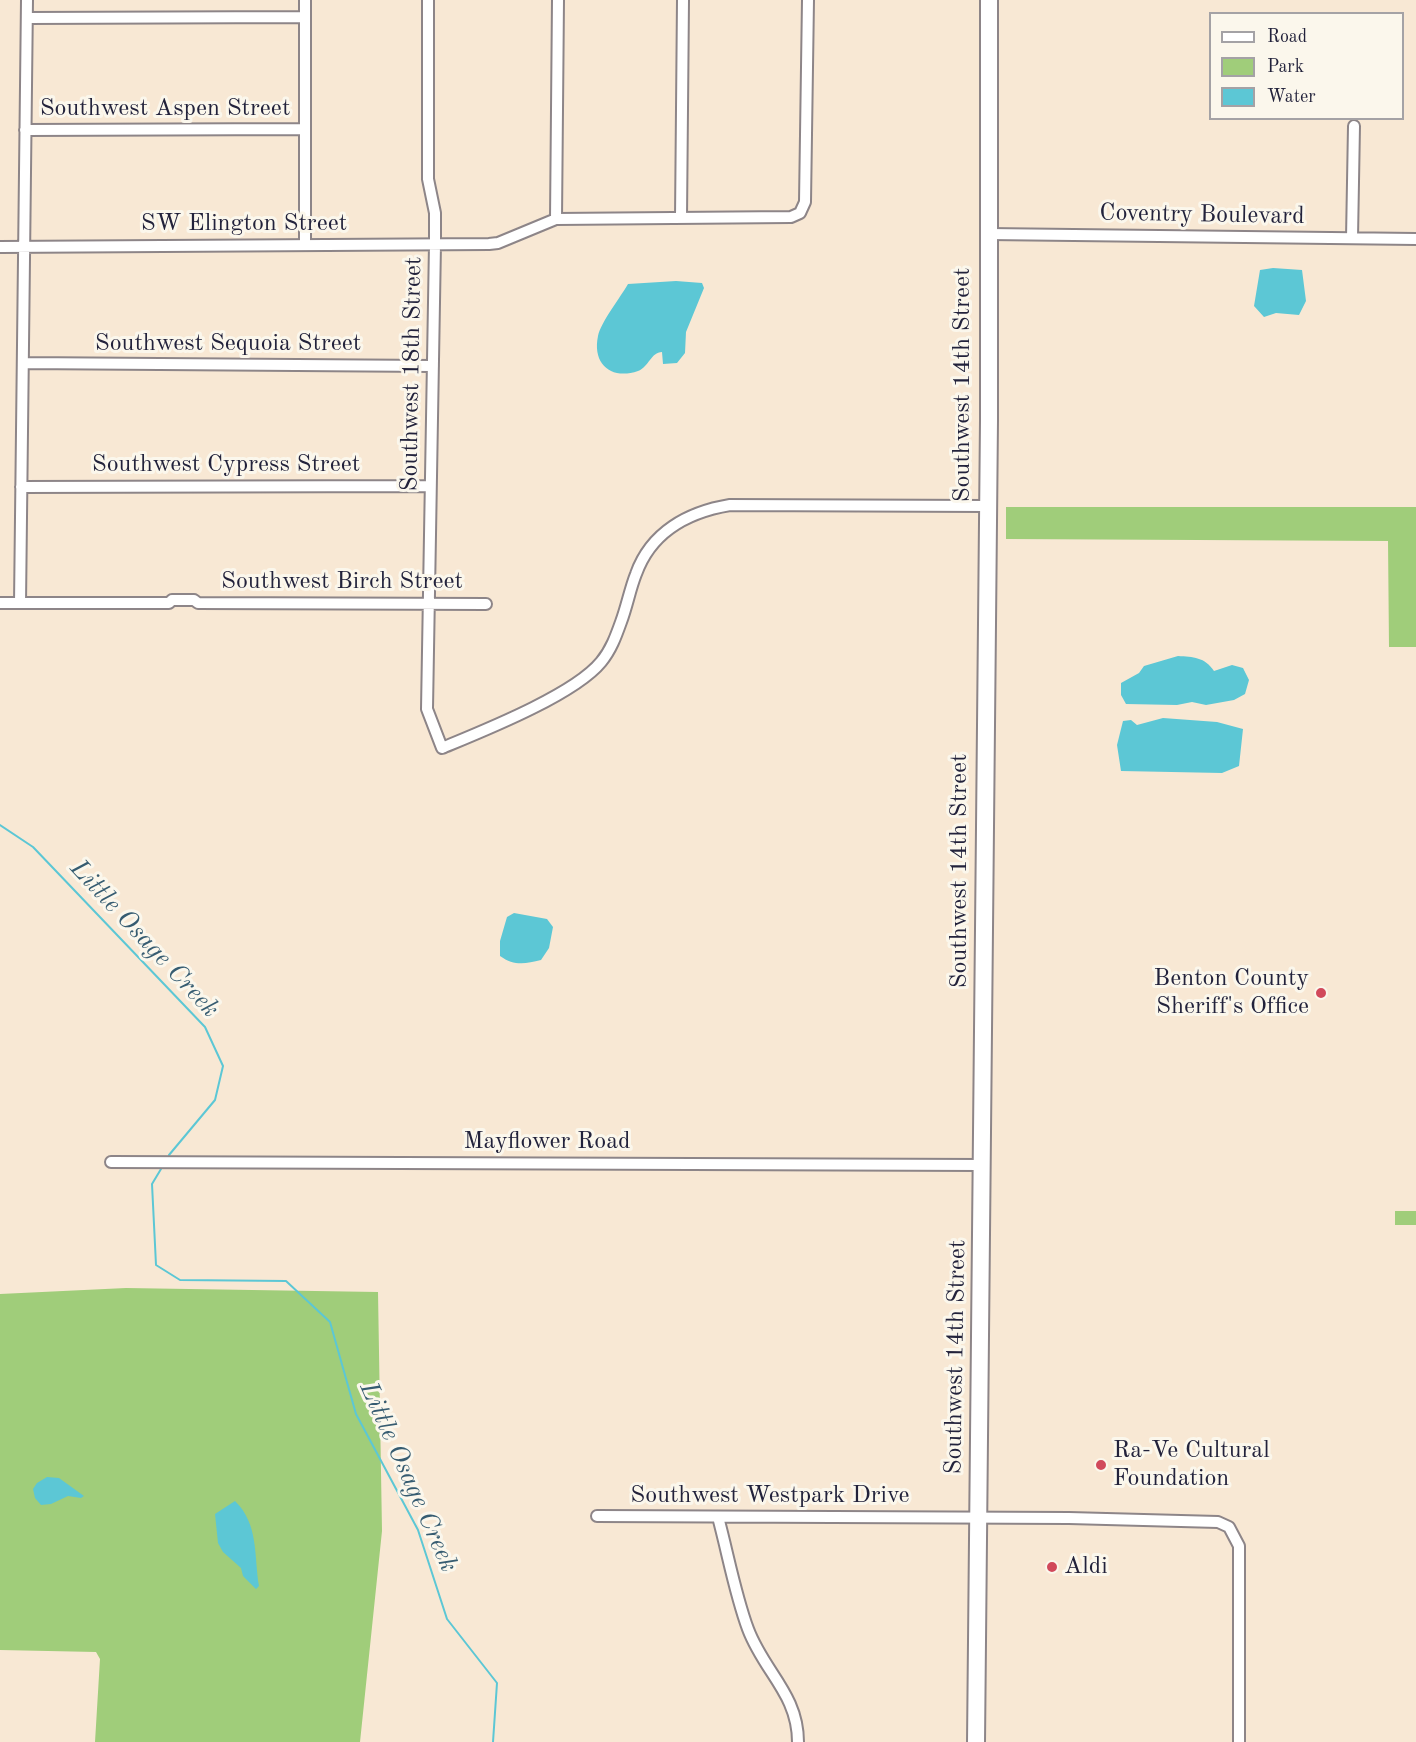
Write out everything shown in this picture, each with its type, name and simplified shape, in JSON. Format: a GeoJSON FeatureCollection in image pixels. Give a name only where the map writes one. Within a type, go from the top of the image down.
{"type":"FeatureCollection","features":[{"type":"Feature","properties":{"kind":"main road","name":"Southwest 14th Street"},"geometry":{"type":"LineString","coordinates":[[976,1742],[989,0]]}},
{"type":"Feature","properties":{"kind":"street"},"geometry":{"type":"LineString","coordinates":[[20,603],[27,0]]}},
{"type":"Feature","properties":{"kind":"street"},"geometry":{"type":"LineString","coordinates":[[305,0],[305,244]]}},
{"type":"Feature","properties":{"kind":"street","name":"Southwest 18th Street"},"geometry":{"type":"LineString","coordinates":[[428,0],[428,179],[435,213],[435,244],[427,709],[442,748],[554,696],[582,680],[600,663],[611,648],[636,573],[647,551],[669,529],[704,510],[730,505],[987,506]]}},
{"type":"Feature","properties":{"kind":"street"},"geometry":{"type":"LineString","coordinates":[[558,0],[556,219],[791,218],[800,213],[805,202],[808,0]]}},
{"type":"Feature","properties":{"kind":"street"},"geometry":{"type":"LineString","coordinates":[[681,218],[683,0]]}},
{"type":"Feature","properties":{"kind":"street"},"geometry":{"type":"LineString","coordinates":[[27,18],[305,17]]}},
{"type":"Feature","properties":{"kind":"street"},"geometry":{"type":"LineString","coordinates":[[1352,238],[1354,126]]}},
{"type":"Feature","properties":{"kind":"street","name":"Southwest Aspen Street"},"geometry":{"type":"LineString","coordinates":[[25,130],[305,129]]}},
{"type":"Feature","properties":{"kind":"street","name":"SW Elington Street"},"geometry":{"type":"LineString","coordinates":[[0,247],[489,244],[498,243],[556,219]]}},
{"type":"Feature","properties":{"kind":"street","name":"Coventry Boulevard"},"geometry":{"type":"LineString","coordinates":[[988,234],[1416,239]]}},
{"type":"Feature","properties":{"kind":"street","name":"Southwest Sequoia Street"},"geometry":{"type":"LineString","coordinates":[[23,363],[433,366]]}},
{"type":"Feature","properties":{"kind":"street","name":"Southwest Cypress Street"},"geometry":{"type":"LineString","coordinates":[[21,487],[430,486]]}},
{"type":"Feature","properties":{"kind":"street","name":"Southwest Birch Street"},"geometry":{"type":"LineString","coordinates":[[0,603],[169,603],[172,606],[194,606],[198,603],[486,604]]}},
{"type":"Feature","properties":{"kind":"street","name":"Mayflower Road"},"geometry":{"type":"LineString","coordinates":[[111,1162],[982,1165]]}},
{"type":"Feature","properties":{"kind":"street","name":"Southwest Westpark Drive"},"geometry":{"type":"LineString","coordinates":[[597,1516],[978,1517],[1218,1522],[1229,1527],[1239,1546],[1239,1742]]}},
{"type":"Feature","properties":{"kind":"street"},"geometry":{"type":"LineString","coordinates":[[718,1517],[748,1630],[792,1705],[798,1721],[798,1742]]}},
{"type":"Feature","properties":{"kind":"green space"},"geometry":{"type":"Polygon","coordinates":[[[1006,507],[1416,507],[1416,647],[1389,647],[1388,541],[1006,539],[1006,507]]]}},
{"type":"Feature","properties":{"kind":"green space"},"geometry":{"type":"Polygon","coordinates":[[[1395,1211],[1416,1211],[1416,1225],[1395,1225],[1395,1211]]]}},
{"type":"Feature","properties":{"kind":"green space"},"geometry":{"type":"Polygon","coordinates":[[[126,1288],[378,1292],[382,1531],[360,1742],[95,1742],[100,1659],[96,1652],[0,1650],[0,1294],[126,1288]]]}},
{"type":"Feature","properties":{"kind":"water"},"geometry":{"type":"Polygon","coordinates":[[[1273,268],[1302,270],[1306,301],[1299,315],[1276,313],[1264,317],[1254,306],[1260,270],[1273,268]]]}},
{"type":"Feature","properties":{"kind":"water"},"geometry":{"type":"Polygon","coordinates":[[[676,281],[702,283],[704,288],[686,332],[685,353],[677,363],[663,364],[662,352],[655,354],[638,371],[620,373],[606,368],[598,355],[598,336],[628,284],[676,281]]]}},
{"type":"Feature","properties":{"kind":"water"},"geometry":{"type":"Polygon","coordinates":[[[1178,656],[1203,660],[1214,671],[1232,665],[1243,668],[1249,680],[1245,694],[1234,700],[1206,705],[1192,702],[1177,705],[1126,704],[1121,695],[1121,683],[1139,673],[1144,666],[1178,656]]]}},
{"type":"Feature","properties":{"kind":"water"},"geometry":{"type":"Polygon","coordinates":[[[1163,718],[1217,722],[1243,729],[1239,766],[1222,773],[1121,771],[1117,745],[1123,721],[1131,720],[1137,725],[1163,718]]]}},
{"type":"Feature","properties":{"kind":"water"},"geometry":{"type":"Polygon","coordinates":[[[514,913],[547,919],[553,927],[549,948],[541,960],[520,963],[500,956],[500,941],[507,917],[514,913]]]}},
{"type":"Feature","properties":{"kind":"water"},"geometry":{"type":"Polygon","coordinates":[[[47,1477],[59,1478],[84,1496],[81,1498],[68,1496],[51,1504],[41,1505],[35,1498],[33,1489],[37,1483],[47,1477]]]}},
{"type":"Feature","properties":{"kind":"water"},"geometry":{"type":"Polygon","coordinates":[[[235,1501],[243,1510],[252,1530],[259,1586],[256,1589],[243,1576],[241,1568],[223,1552],[218,1543],[215,1514],[235,1501]]]}},
{"type":"Feature","properties":{"kind":"waterway","name":"Little Osage Creek"},"geometry":{"type":"LineString","coordinates":[[0,825],[33,847],[205,1027],[223,1066],[215,1100],[169,1155]]}},
{"type":"Feature","properties":{"kind":"waterway","name":"Little Osage Creek"},"geometry":{"type":"LineString","coordinates":[[161,1169],[152,1184],[156,1265],[180,1280],[286,1281],[330,1322],[356,1414],[418,1530],[447,1619],[497,1683],[493,1742]]}},
{"type":"Feature","properties":{"kind":"place","name":"Benton County Sheriff's Office"},"geometry":{"type":"Point","coordinates":[1321,993]}},
{"type":"Feature","properties":{"kind":"place","name":"Ra-Ve Cultural Foundation"},"geometry":{"type":"Point","coordinates":[1101,1465]}},
{"type":"Feature","properties":{"kind":"place","name":"Aldi"},"geometry":{"type":"Point","coordinates":[1052,1567]}}]}
